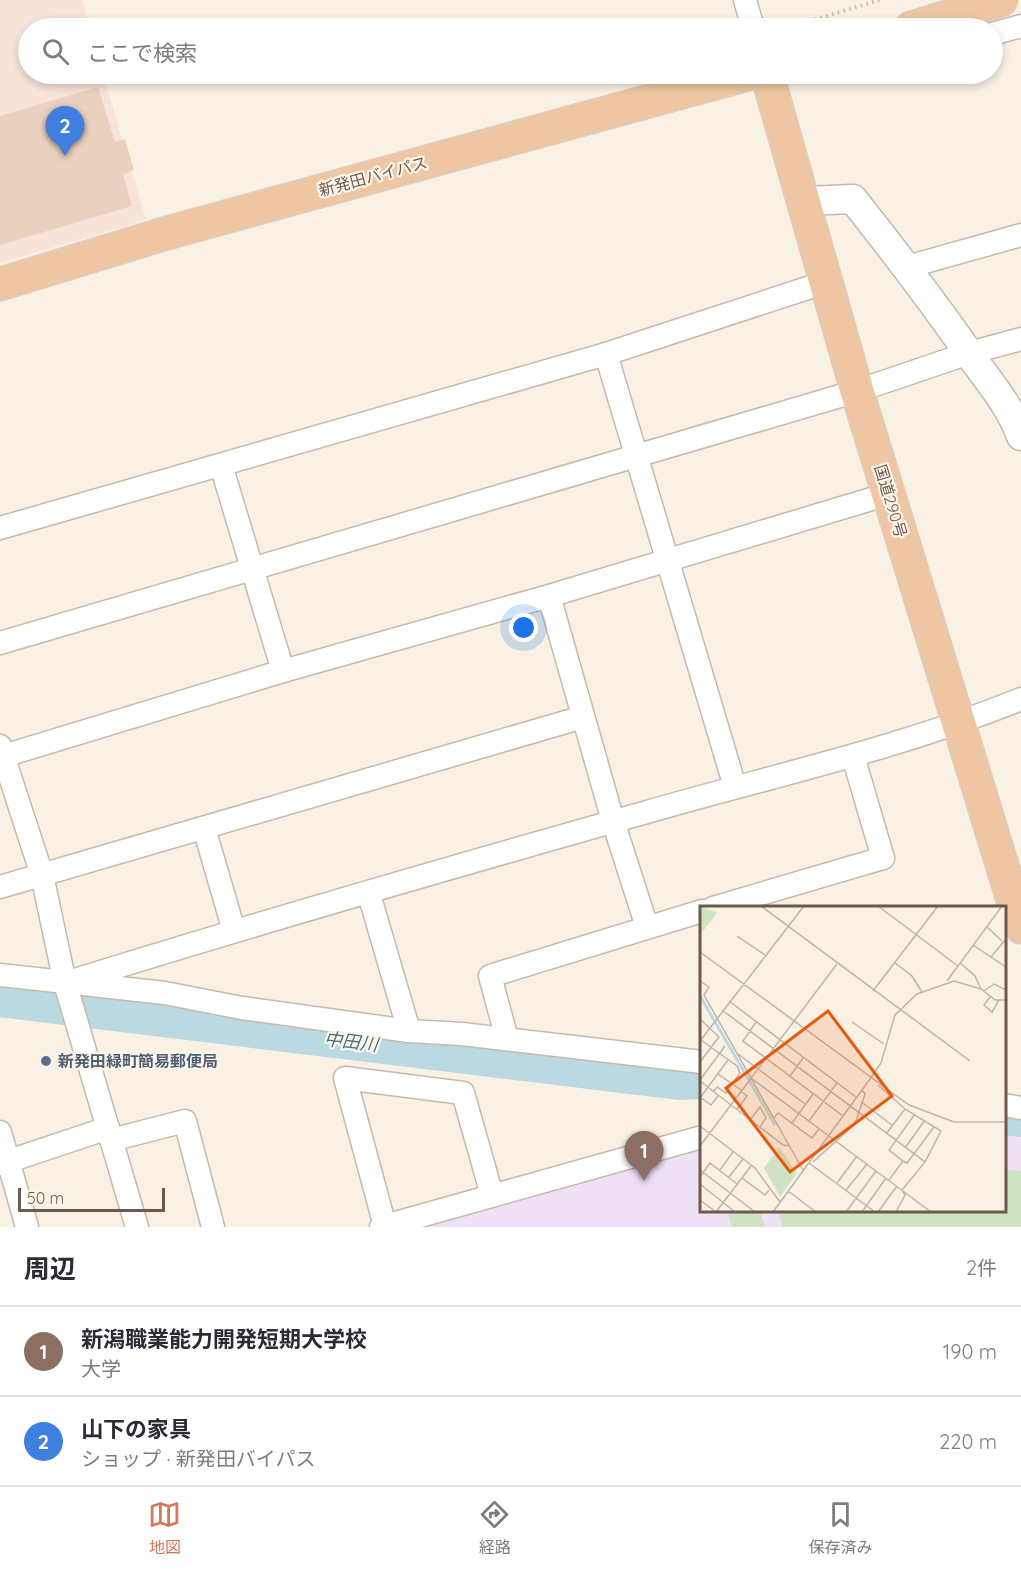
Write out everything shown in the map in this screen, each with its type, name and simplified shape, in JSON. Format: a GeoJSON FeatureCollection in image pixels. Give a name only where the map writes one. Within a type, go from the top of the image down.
{"type":"FeatureCollection","features":[{"type":"Feature","properties":{"kind":"highway"},"geometry":{"type":"LineString","coordinates":[[943,18],[1001,0]]}},
{"type":"Feature","properties":{"kind":"highway","name":"新発田バイパス"},"geometry":{"type":"LineString","coordinates":[[0,284],[167,233],[711,84]]}},
{"type":"Feature","properties":{"kind":"highway","name":"国道290号"},"geometry":{"type":"LineString","coordinates":[[770,84],[888,494],[1021,927]]}},
{"type":"Feature","properties":{"kind":"street"},"geometry":{"type":"LineString","coordinates":[[745,0],[750,18]]}},
{"type":"Feature","properties":{"kind":"street"},"geometry":{"type":"LineString","coordinates":[[1003,31],[1021,26]]}},
{"type":"Feature","properties":{"kind":"street"},"geometry":{"type":"LineString","coordinates":[[805,201],[853,200],[907,267],[969,353],[1015,418],[1021,436]]}},
{"type":"Feature","properties":{"kind":"street"},"geometry":{"type":"LineString","coordinates":[[907,267],[1021,235]]}},
{"type":"Feature","properties":{"kind":"street"},"geometry":{"type":"LineString","coordinates":[[0,528],[606,354],[826,282]]}},
{"type":"Feature","properties":{"kind":"street"},"geometry":{"type":"LineString","coordinates":[[0,643],[254,571],[858,391],[969,353],[1021,339]]}},
{"type":"Feature","properties":{"kind":"street"},"geometry":{"type":"LineString","coordinates":[[606,354],[735,787]]}},
{"type":"Feature","properties":{"kind":"street"},"geometry":{"type":"LineString","coordinates":[[221,465],[283,671]]}},
{"type":"Feature","properties":{"kind":"street"},"geometry":{"type":"LineString","coordinates":[[137,1227],[67,989],[42,875],[1,753],[549,596],[888,494]]}},
{"type":"Feature","properties":{"kind":"street"},"geometry":{"type":"LineString","coordinates":[[549,596],[613,821],[647,927]]}},
{"type":"Feature","properties":{"kind":"street"},"geometry":{"type":"LineString","coordinates":[[67,989],[234,931],[369,894],[613,821],[853,756],[960,723],[1021,699]]}},
{"type":"Feature","properties":{"kind":"street"},"geometry":{"type":"LineString","coordinates":[[0,887],[583,717]]}},
{"type":"Feature","properties":{"kind":"street"},"geometry":{"type":"LineString","coordinates":[[720,906],[883,858],[853,756]]}},
{"type":"Feature","properties":{"kind":"street"},"geometry":{"type":"LineString","coordinates":[[204,828],[234,931]]}},
{"type":"Feature","properties":{"kind":"street"},"geometry":{"type":"LineString","coordinates":[[369,894],[409,1031]]}},
{"type":"Feature","properties":{"kind":"street"},"geometry":{"type":"LineString","coordinates":[[507,1039],[490,976],[700,912]]}},
{"type":"Feature","properties":{"kind":"street"},"geometry":{"type":"LineString","coordinates":[[0,975],[67,989],[165,993],[242,1008],[409,1031],[507,1039],[700,1062]]}},
{"type":"Feature","properties":{"kind":"street"},"geometry":{"type":"LineString","coordinates":[[492,1195],[463,1093],[345,1077],[383,1226],[700,1138]]}},
{"type":"Feature","properties":{"kind":"street"},"geometry":{"type":"LineString","coordinates":[[1006,1106],[1021,1108]]}},
{"type":"Feature","properties":{"kind":"street"},"geometry":{"type":"LineString","coordinates":[[4,1163],[110,1134],[185,1121],[213,1227]]}},
{"type":"Feature","properties":{"kind":"street"},"geometry":{"type":"LineString","coordinates":[[0,1132],[4,1163],[27,1227]]}},
{"type":"Feature","properties":{"kind":"path"},"geometry":{"type":"LineString","coordinates":[[820,18],[880,0]]}},
{"type":"Feature","properties":{"kind":"shaded area"},"geometry":{"type":"Polygon","coordinates":[[[0,0],[82,0],[87,18],[18,18],[18,84],[106,84],[146,220],[0,263],[0,0]]]}},
{"type":"Feature","properties":{"kind":"shaded area"},"geometry":{"type":"Polygon","coordinates":[[[1006,1132],[1021,1133],[1021,1227],[421,1227],[700,1148],[700,1212],[1006,1212],[1006,1132]]]}},
{"type":"Feature","properties":{"kind":"green space"},"geometry":{"type":"Polygon","coordinates":[[[1006,1169],[1021,1171],[1021,1227],[783,1227],[778,1212],[1006,1212],[1006,1169]]]}},
{"type":"Feature","properties":{"kind":"green space"},"geometry":{"type":"Polygon","coordinates":[[[727,1212],[760,1212],[765,1227],[732,1227],[727,1212]]]}},
{"type":"Feature","properties":{"kind":"building"},"geometry":{"type":"Polygon","coordinates":[[[98,87],[115,142],[125,139],[134,170],[123,174],[132,206],[0,245],[0,116],[98,87]]]}},
{"type":"Feature","properties":{"kind":"waterway","name":"中田川"},"geometry":{"type":"LineString","coordinates":[[0,999],[679,1082],[700,1081]]}},
{"type":"Feature","properties":{"kind":"waterway","name":"中田川"},"geometry":{"type":"LineString","coordinates":[[1006,1117],[1021,1119]]}},
{"type":"Feature","properties":{"kind":"place","name":"山下の家具"},"geometry":{"type":"Point","coordinates":[65,156]}},
{"type":"Feature","properties":{"kind":"place","name":"新発田緑町簡易郵便局"},"geometry":{"type":"Point","coordinates":[46,1061]}},
{"type":"Feature","properties":{"kind":"place","name":"新潟職業能力開発短期大学校"},"geometry":{"type":"Point","coordinates":[644,1181]}}]}
